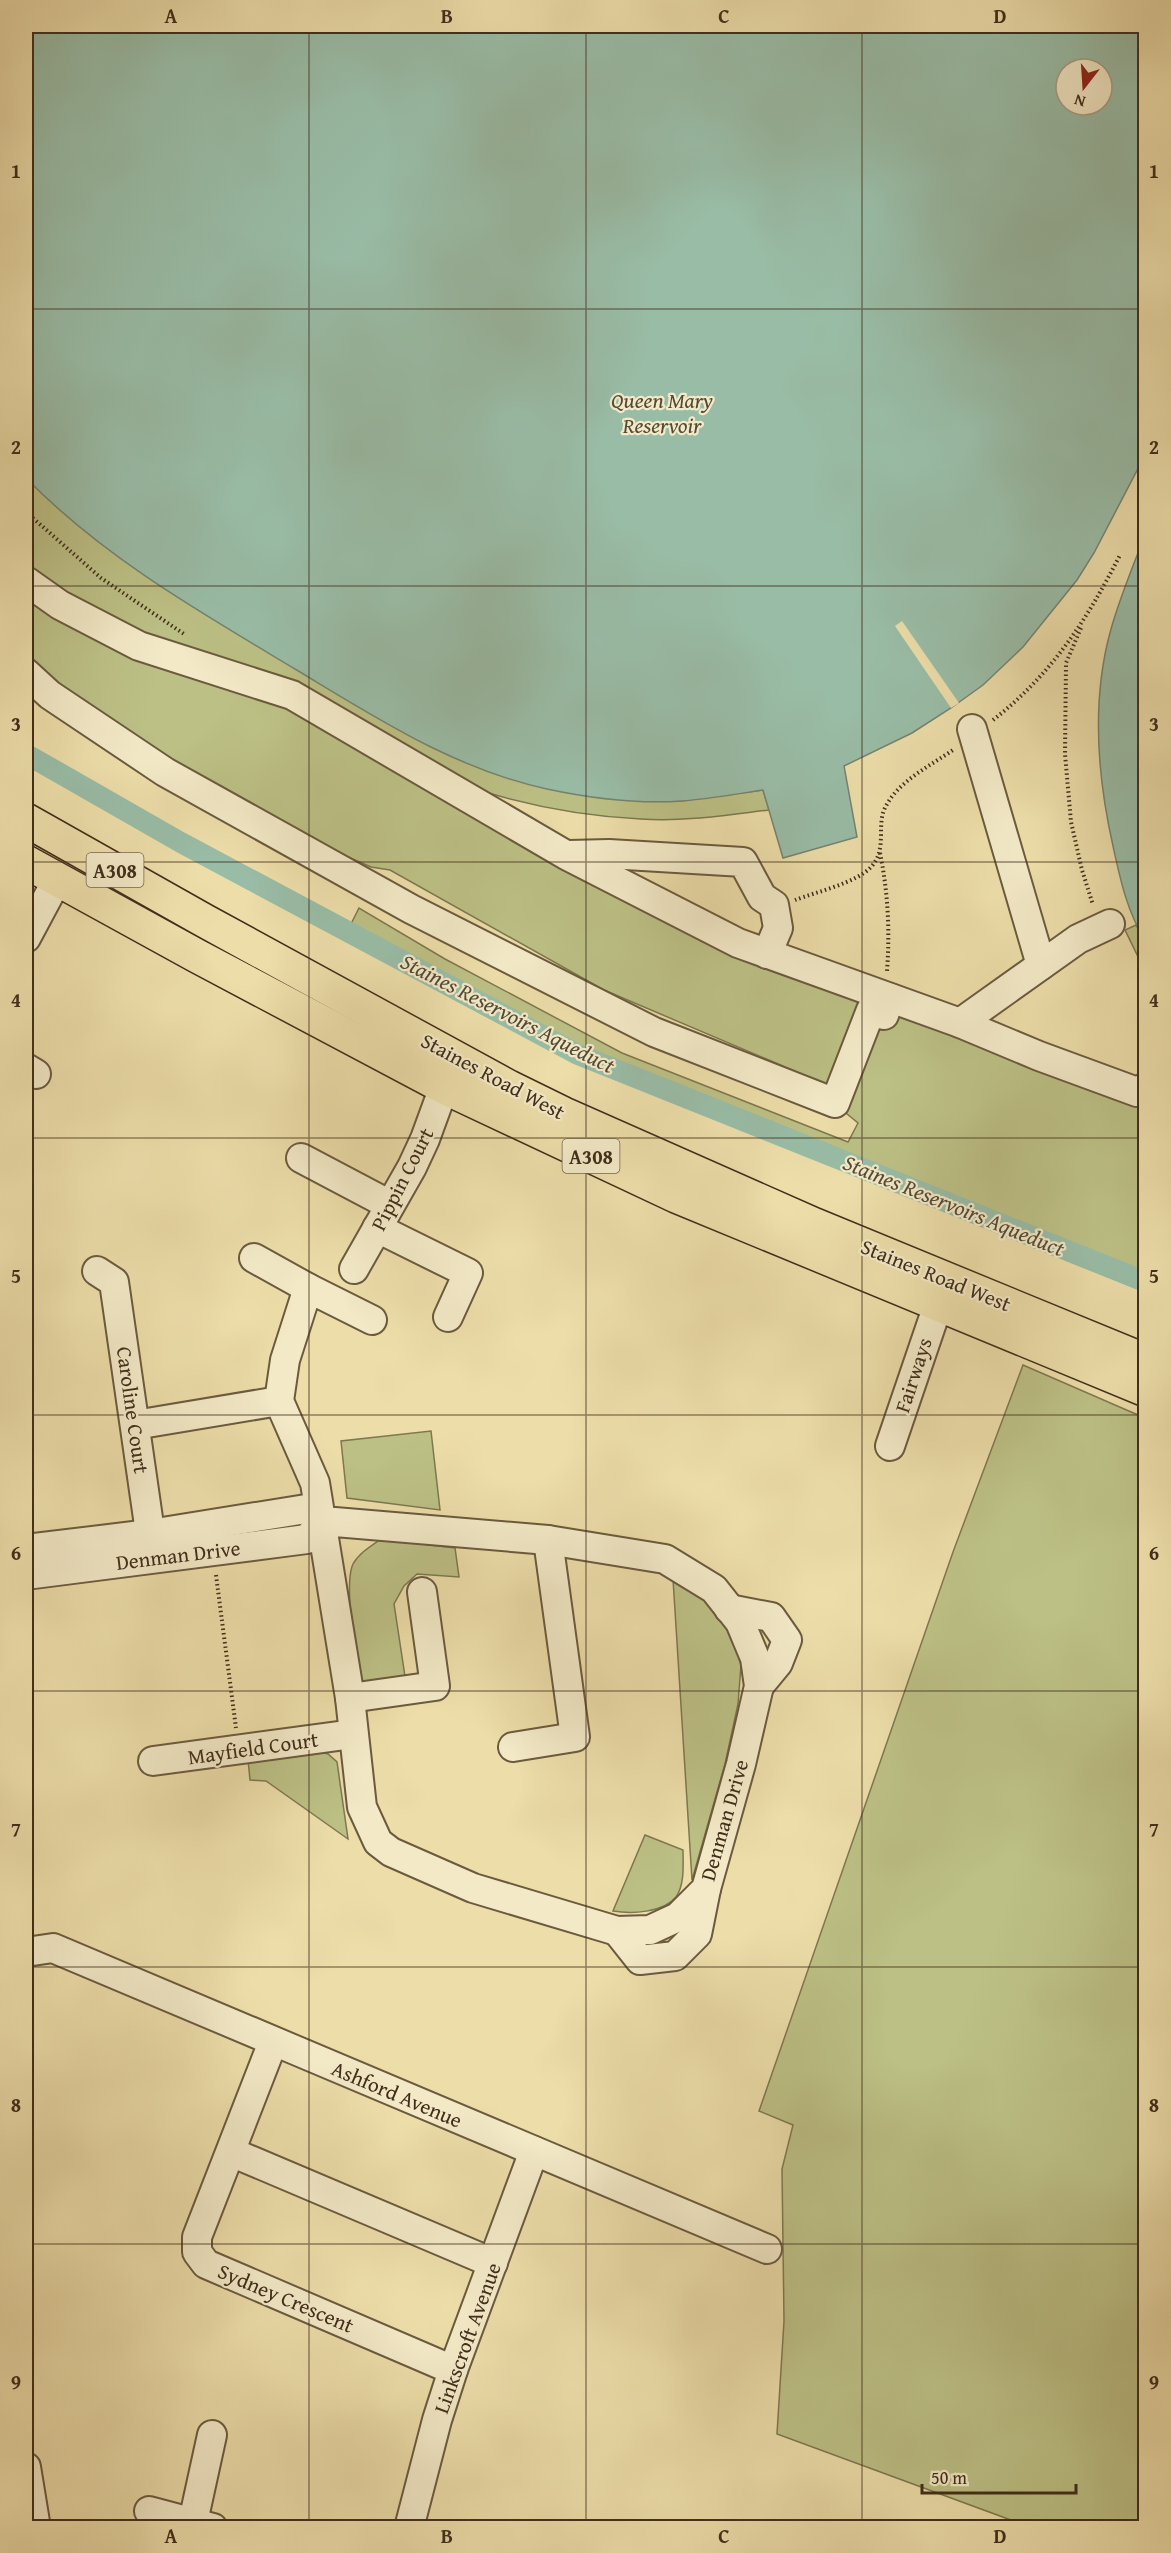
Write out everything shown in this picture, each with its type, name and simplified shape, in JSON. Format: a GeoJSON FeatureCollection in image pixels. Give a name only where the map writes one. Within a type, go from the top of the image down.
{"type":"FeatureCollection","features":[{"type":"Feature","properties":{"kind":"highway","name":"Staines Road West"},"geometry":{"type":"LineString","coordinates":[[26,820],[205,921],[509,1087],[564,1114],[815,1225],[1146,1361]]}},
{"type":"Feature","properties":{"kind":"highway","name":"Staines Road West"},"geometry":{"type":"LineString","coordinates":[[26,862],[444,1087],[676,1196],[1146,1390]]}},
{"type":"Feature","properties":{"kind":"street"},"geometry":{"type":"LineString","coordinates":[[26,581],[60,605],[139,646],[292,695],[566,855],[738,943],[960,1023],[1039,1056],[1137,1092],[1146,1087]]}},
{"type":"Feature","properties":{"kind":"street"},"geometry":{"type":"LineString","coordinates":[[26,673],[50,695],[165,772],[411,909],[654,1032],[834,1103],[871,1010],[884,1015],[887,998]]}},
{"type":"Feature","properties":{"kind":"street"},"geometry":{"type":"LineString","coordinates":[[972,729],[1041,965]]}},
{"type":"Feature","properties":{"kind":"street"},"geometry":{"type":"LineString","coordinates":[[566,855],[609,854],[743,862],[762,897],[774,905],[778,928],[766,954]]}},
{"type":"Feature","properties":{"kind":"street"},"geometry":{"type":"LineString","coordinates":[[26,938],[57,880]]}},
{"type":"Feature","properties":{"kind":"street"},"geometry":{"type":"LineString","coordinates":[[960,1023],[1078,939],[1105,926]]}},
{"type":"Feature","properties":{"kind":"street","name":"Pippin Court"},"geometry":{"type":"LineString","coordinates":[[354,1269],[425,1138],[444,1087]]}},
{"type":"Feature","properties":{"kind":"street"},"geometry":{"type":"LineString","coordinates":[[301,1158],[468,1273],[448,1317]]}},
{"type":"Feature","properties":{"kind":"street"},"geometry":{"type":"LineString","coordinates":[[254,1258],[372,1320]]}},
{"type":"Feature","properties":{"kind":"street","name":"Caroline Court"},"geometry":{"type":"LineString","coordinates":[[97,1270],[114,1282],[152,1546]]}},
{"type":"Feature","properties":{"kind":"street"},"geometry":{"type":"LineString","coordinates":[[308,1288],[285,1360],[279,1401],[315,1483],[323,1521]]}},
{"type":"Feature","properties":{"kind":"street","name":"Fairways"},"geometry":{"type":"LineString","coordinates":[[889,1445],[938,1305]]}},
{"type":"Feature","properties":{"kind":"street"},"geometry":{"type":"LineString","coordinates":[[135,1425],[279,1401]]}},
{"type":"Feature","properties":{"kind":"street","name":"Denman Drive"},"geometry":{"type":"LineString","coordinates":[[26,1575],[306,1509],[323,1521],[548,1540],[665,1559],[714,1589],[740,1623],[755,1658],[759,1686],[741,1764],[706,1889],[678,1917],[650,1930],[617,1931],[473,1888],[391,1852],[378,1842],[362,1807],[350,1698],[323,1521]]}},
{"type":"Feature","properties":{"kind":"street","name":"Denman Drive"},"geometry":{"type":"LineString","coordinates":[[26,1549],[152,1546],[213,1551],[307,1539],[323,1521]]}},
{"type":"Feature","properties":{"kind":"street"},"geometry":{"type":"LineString","coordinates":[[513,1747],[575,1737],[548,1540]]}},
{"type":"Feature","properties":{"kind":"street"},"geometry":{"type":"LineString","coordinates":[[350,1698],[435,1686],[422,1592]]}},
{"type":"Feature","properties":{"kind":"street","name":"Mayfield Court"},"geometry":{"type":"LineString","coordinates":[[153,1761],[353,1734]]}},
{"type":"Feature","properties":{"kind":"street","name":"Ashford Avenue"},"geometry":{"type":"LineString","coordinates":[[26,1952],[52,1948],[767,2249]]}},
{"type":"Feature","properties":{"kind":"street","name":"Sydney Crescent"},"geometry":{"type":"LineString","coordinates":[[273,2042],[197,2237],[197,2252],[206,2264],[453,2370]]}},
{"type":"Feature","properties":{"kind":"street","name":"Linkscroft Avenue"},"geometry":{"type":"LineString","coordinates":[[409,2528],[437,2420],[453,2370],[534,2151]]}},
{"type":"Feature","properties":{"kind":"street"},"geometry":{"type":"LineString","coordinates":[[231,2152],[493,2264]]}},
{"type":"Feature","properties":{"kind":"street"},"geometry":{"type":"LineString","coordinates":[[149,2511],[203,2525],[212,2435]]}},
{"type":"Feature","properties":{"kind":"street"},"geometry":{"type":"LineString","coordinates":[[26,2467],[36,2528]]}},
{"type":"Feature","properties":{"kind":"path"},"geometry":{"type":"LineString","coordinates":[[26,512],[101,578],[194,639]]}},
{"type":"Feature","properties":{"kind":"path"},"geometry":{"type":"LineString","coordinates":[[1084,619],[1066,663],[1065,754],[1071,822],[1082,870],[1105,926]]}},
{"type":"Feature","properties":{"kind":"path"},"geometry":{"type":"LineString","coordinates":[[880,852],[886,884],[888,919],[887,998]]}},
{"type":"Feature","properties":{"kind":"path"},"geometry":{"type":"LineString","coordinates":[[213,1551],[238,1750]]}},
{"type":"Feature","properties":{"kind":"green space"},"geometry":{"type":"Polygon","coordinates":[[[26,478],[32,485],[545,788],[604,798],[680,801],[763,790],[769,810],[689,819],[657,820],[593,815],[546,807],[454,782],[178,652],[26,573],[26,478]]]}},
{"type":"Feature","properties":{"kind":"green space"},"geometry":{"type":"Polygon","coordinates":[[[26,592],[275,699],[481,818],[1145,1102],[1145,1275],[584,1049],[351,924],[359,908],[445,959],[622,1053],[848,1142],[858,1123],[841,1109],[844,1092],[604,990],[390,870],[371,867],[325,847],[169,764],[26,661],[26,592]]]}},
{"type":"Feature","properties":{"kind":"green space"},"geometry":{"type":"Polygon","coordinates":[[[1136,925],[1145,940],[1145,971],[1125,930],[1136,925]]]}},
{"type":"Feature","properties":{"kind":"green space"},"geometry":{"type":"Polygon","coordinates":[[[1023,1365],[1145,1418],[1145,2527],[1030,2527],[777,2434],[784,2321],[782,2169],[793,2125],[759,2111],[953,1552],[1023,1365]]]}},
{"type":"Feature","properties":{"kind":"green space"},"geometry":{"type":"Polygon","coordinates":[[[431,1431],[440,1510],[347,1498],[341,1441],[431,1431]]]}},
{"type":"Feature","properties":{"kind":"green space"},"geometry":{"type":"Polygon","coordinates":[[[381,1539],[455,1548],[459,1577],[417,1574],[404,1586],[394,1604],[408,1696],[360,1691],[350,1607],[350,1574],[358,1556],[381,1539]]]}},
{"type":"Feature","properties":{"kind":"green space"},"geometry":{"type":"Polygon","coordinates":[[[673,1579],[703,1599],[730,1630],[741,1665],[738,1704],[725,1764],[692,1880],[673,1579]]]}},
{"type":"Feature","properties":{"kind":"green space"},"geometry":{"type":"Polygon","coordinates":[[[316,1750],[328,1754],[337,1762],[348,1839],[266,1781],[250,1780],[248,1760],[316,1750]]]}},
{"type":"Feature","properties":{"kind":"green space"},"geometry":{"type":"Polygon","coordinates":[[[645,1835],[683,1850],[683,1874],[679,1892],[670,1902],[655,1909],[637,1912],[613,1911],[645,1835]]]}},
{"type":"Feature","properties":{"kind":"water","name":"Queen Mary Reservoir"},"geometry":{"type":"Polygon","coordinates":[[[26,26],[1145,26],[1145,455],[1094,553],[1077,580],[1023,647],[983,685],[951,708],[912,733],[844,766],[857,837],[783,858],[763,790],[682,801],[614,800],[547,789],[480,769],[385,723],[188,604],[120,558],[56,507],[26,478],[26,26]]]}},
{"type":"Feature","properties":{"kind":"water"},"geometry":{"type":"Polygon","coordinates":[[[1145,535],[1145,940],[1129,906],[1118,870],[1103,792],[1098,738],[1101,683],[1111,629],[1145,535]]]}},
{"type":"Feature","properties":{"kind":"pier"},"geometry":{"type":"Polygon","coordinates":[[[902,621],[959,703],[951,708],[895,626],[902,621]]]}},
{"type":"Feature","properties":{"kind":"waterway","name":"Staines Reservoirs Aqueduct"},"geometry":{"type":"LineString","coordinates":[[26,754],[180,842],[577,1054],[1146,1282]]}}]}
